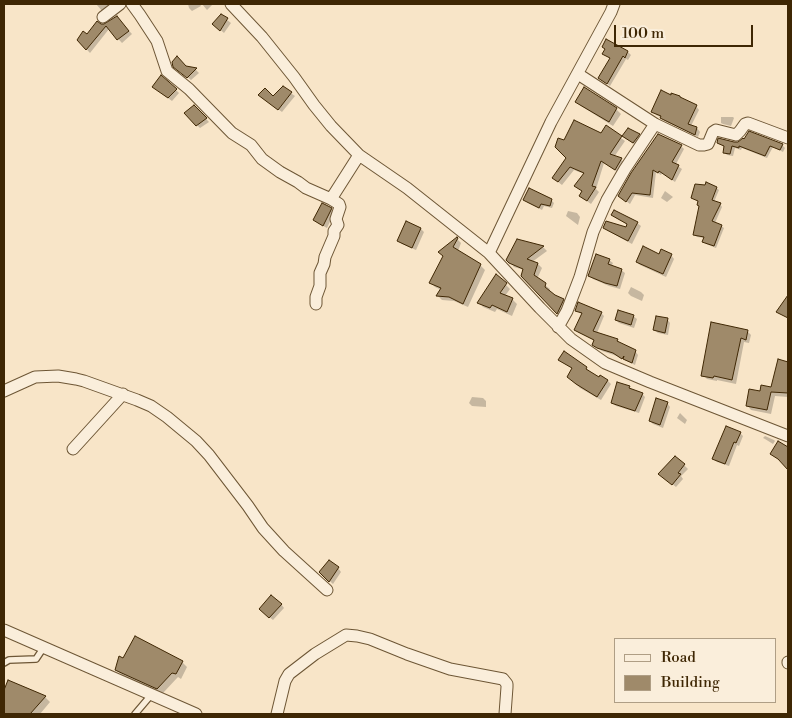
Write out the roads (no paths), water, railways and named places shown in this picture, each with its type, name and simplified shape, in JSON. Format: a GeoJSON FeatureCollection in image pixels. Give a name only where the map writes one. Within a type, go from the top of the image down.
{"type":"FeatureCollection","features":[{"type":"Feature","properties":{"kind":"street"},"geometry":{"type":"LineString","coordinates":[[103,17],[120,4]]}},
{"type":"Feature","properties":{"kind":"street"},"geometry":{"type":"LineString","coordinates":[[132,4],[157,41],[167,71],[189,89],[232,133],[251,145],[270,166],[306,188],[339,204],[340,207],[336,219],[338,225],[334,231],[334,236],[320,273],[320,286],[316,297],[316,304]]}},
{"type":"Feature","properties":{"kind":"street"},"geometry":{"type":"LineString","coordinates":[[231,4],[262,37],[331,126],[359,155],[407,188],[489,254],[571,339],[605,363],[788,436]]}},
{"type":"Feature","properties":{"kind":"street"},"geometry":{"type":"LineString","coordinates":[[489,254],[551,122],[614,4]]}},
{"type":"Feature","properties":{"kind":"street"},"geometry":{"type":"LineString","coordinates":[[578,74],[655,124],[702,145],[708,144],[713,132],[716,130],[736,134],[748,123],[788,138]]}},
{"type":"Feature","properties":{"kind":"street"},"geometry":{"type":"LineString","coordinates":[[558,327],[577,284],[593,232],[607,200],[655,124]]}},
{"type":"Feature","properties":{"kind":"street"},"geometry":{"type":"LineString","coordinates":[[332,200],[359,155]]}},
{"type":"Feature","properties":{"kind":"street"},"geometry":{"type":"LineString","coordinates":[[4,391],[35,377],[58,376],[76,378],[123,394],[150,406],[167,417],[196,441],[209,455],[263,528],[284,551],[327,590]]}},
{"type":"Feature","properties":{"kind":"street"},"geometry":{"type":"LineString","coordinates":[[73,449],[123,394]]}},
{"type":"Feature","properties":{"kind":"street"},"geometry":{"type":"LineString","coordinates":[[4,630],[196,714]]}},
{"type":"Feature","properties":{"kind":"street"},"geometry":{"type":"LineString","coordinates":[[278,714],[285,681],[289,674],[315,654],[346,635],[370,639],[450,669],[503,679],[507,684],[505,714]]}},
{"type":"Feature","properties":{"kind":"lane"},"geometry":{"type":"LineString","coordinates":[[4,663],[10,660],[36,658],[44,647]]}},
{"type":"Feature","properties":{"kind":"lane"},"geometry":{"type":"LineString","coordinates":[[135,714],[152,694]]}}]}
